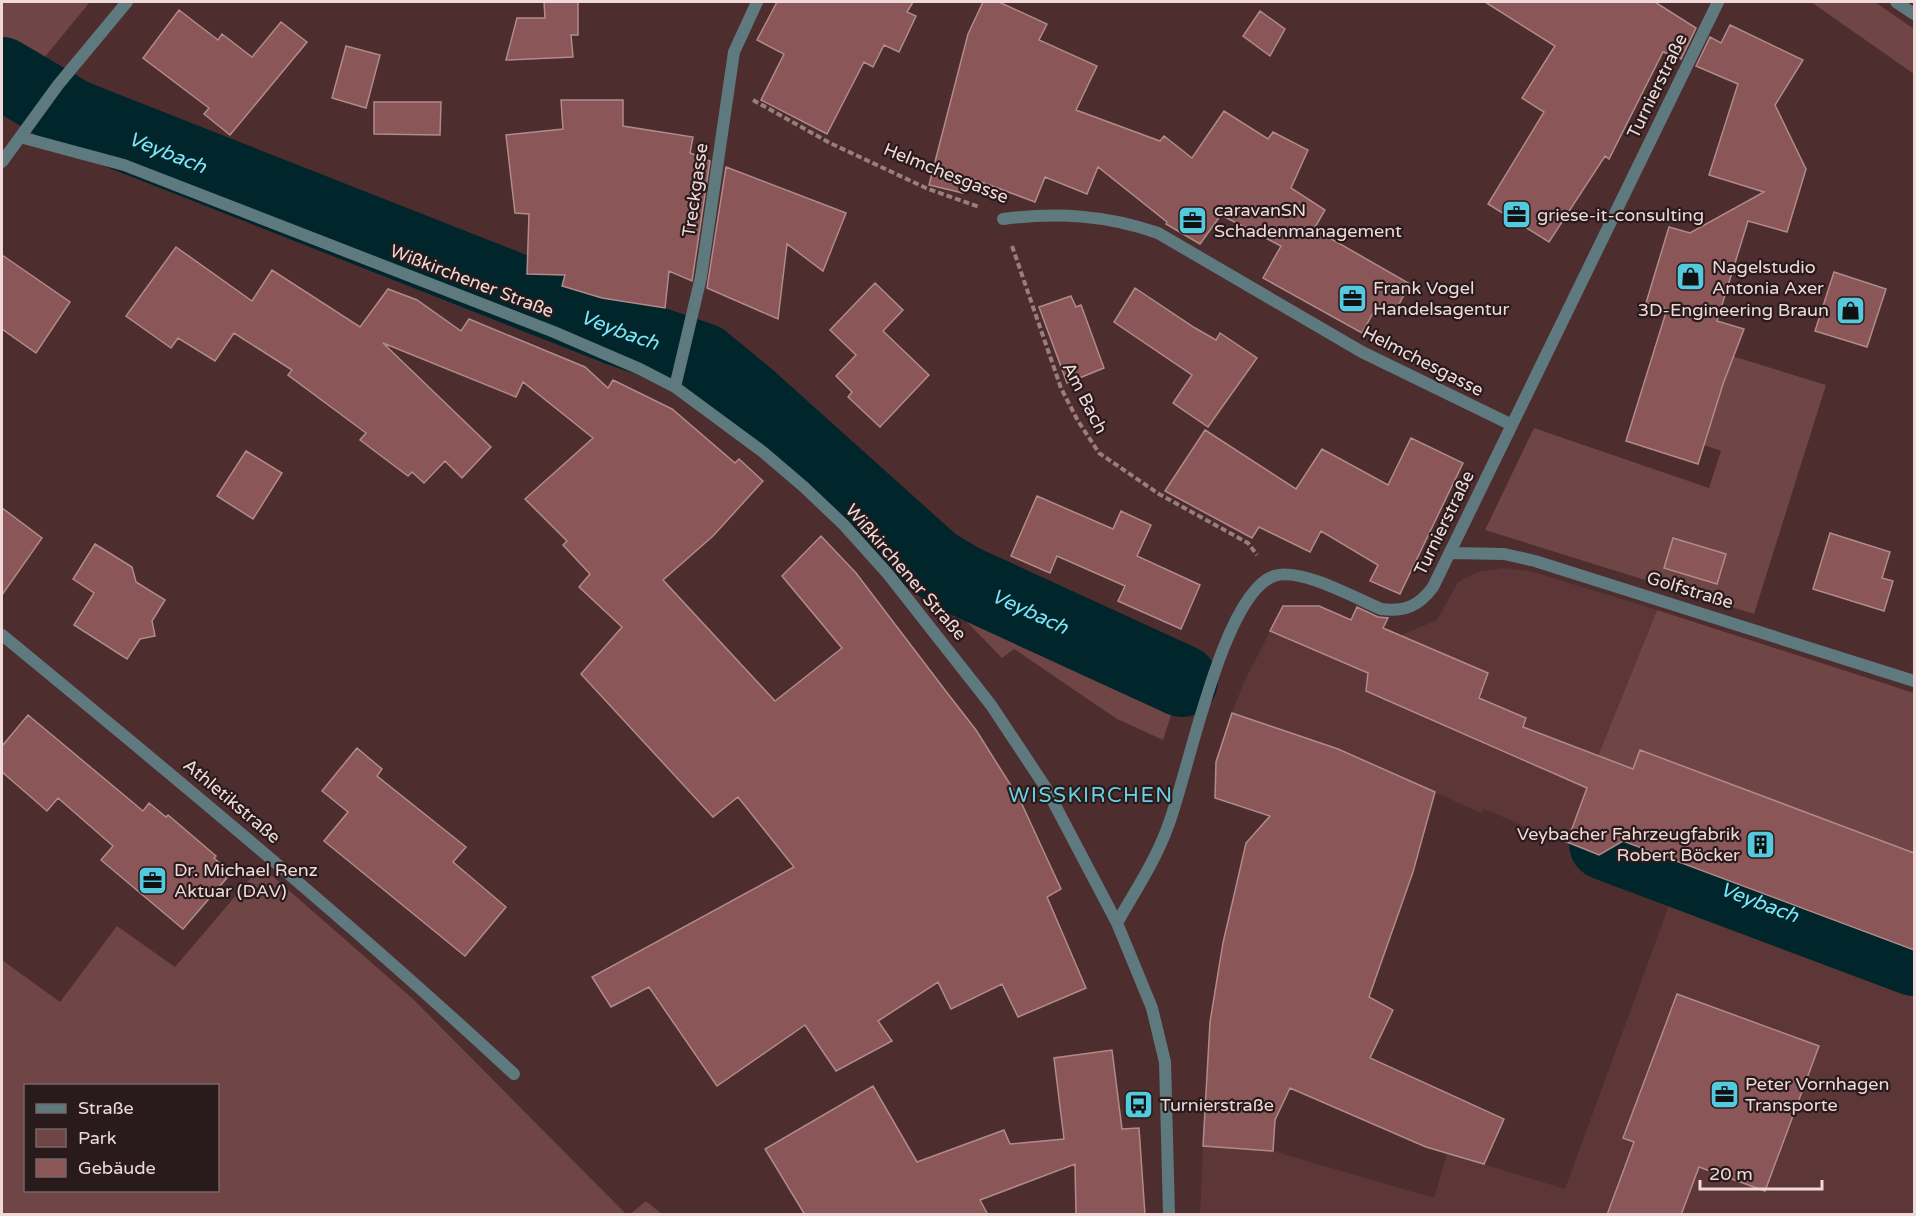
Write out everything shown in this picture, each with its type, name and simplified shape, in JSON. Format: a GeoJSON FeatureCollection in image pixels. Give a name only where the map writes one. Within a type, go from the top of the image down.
{"type":"FeatureCollection","features":[{"type":"Feature","properties":{"kind":"street"},"geometry":{"type":"LineString","coordinates":[[2,162],[58,85],[127,2]]}},
{"type":"Feature","properties":{"kind":"street","name":"Treckgasse"},"geometry":{"type":"LineString","coordinates":[[675,387],[701,277],[734,52],[757,2]]}},
{"type":"Feature","properties":{"kind":"street","name":"Turnierstraße"},"geometry":{"type":"LineString","coordinates":[[1272,576],[1284,574],[1299,576],[1381,609],[1405,610],[1425,598],[1450,553],[1718,2]]}},
{"type":"Feature","properties":{"kind":"street"},"geometry":{"type":"LineString","coordinates":[[1896,2],[1914,14]]}},
{"type":"Feature","properties":{"kind":"street","name":"Wißkirchener Straße"},"geometry":{"type":"LineString","coordinates":[[20,137],[124,165],[554,332],[675,387],[763,452],[804,487],[844,525],[888,574],[991,705],[1046,788],[1117,923],[1152,1008],[1165,1062],[1169,1215]]}},
{"type":"Feature","properties":{"kind":"street","name":"Helmchesgasse"},"geometry":{"type":"LineString","coordinates":[[1003,219],[1038,214],[1084,215],[1125,222],[1158,233],[1362,352],[1512,425]]}},
{"type":"Feature","properties":{"kind":"street","name":"Golfstraße"},"geometry":{"type":"LineString","coordinates":[[1450,553],[1484,552],[1535,561],[1794,641],[1914,681]]}},
{"type":"Feature","properties":{"kind":"street"},"geometry":{"type":"LineString","coordinates":[[1117,923],[1169,825],[1204,704],[1216,670],[1250,593],[1272,576]]}},
{"type":"Feature","properties":{"kind":"street","name":"Athletikstraße"},"geometry":{"type":"LineString","coordinates":[[2,635],[275,860],[417,984],[514,1074]]}},
{"type":"Feature","properties":{"kind":"path","name":"Helmchesgasse"},"geometry":{"type":"LineString","coordinates":[[729,86],[830,143],[926,188],[959,199],[1003,219]]}},
{"type":"Feature","properties":{"kind":"path","name":"Am Bach"},"geometry":{"type":"LineString","coordinates":[[1003,219],[1034,315],[1061,388],[1078,421],[1099,453],[1159,494],[1248,543],[1272,576]]}},
{"type":"Feature","properties":{"kind":"shaded area"},"geometry":{"type":"Polygon","coordinates":[[[1504,568],[1530,571],[1657,610],[1598,756],[1640,750],[1914,853],[1914,950],[1609,836],[1600,858],[1484,809],[1481,813],[1336,748],[1232,713],[1244,682],[1283,606],[1319,606],[1397,641],[1401,635],[1437,620],[1458,582],[1477,572],[1504,568]]]}},
{"type":"Feature","properties":{"kind":"shaded area"},"geometry":{"type":"Polygon","coordinates":[[[1675,889],[1914,981],[1914,1214],[1200,1214],[1203,1146],[1273,1151],[1434,1198],[1447,1153],[1565,1189],[1675,889]]]}},
{"type":"Feature","properties":{"kind":"green space"},"geometry":{"type":"Polygon","coordinates":[[[2,2],[90,2],[2,109],[2,2]]]}},
{"type":"Feature","properties":{"kind":"green space"},"geometry":{"type":"Polygon","coordinates":[[[1811,2],[1875,2],[1914,29],[1914,74],[1811,2]]]}},
{"type":"Feature","properties":{"kind":"green space"},"geometry":{"type":"Polygon","coordinates":[[[1732,356],[1826,385],[1754,614],[1485,530],[1534,428],[1709,488],[1721,451],[1704,445],[1732,356]]]}},
{"type":"Feature","properties":{"kind":"green space"},"geometry":{"type":"Polygon","coordinates":[[[988,603],[1128,671],[1179,690],[1163,740],[1117,719],[1014,649],[1002,658],[963,618],[972,608],[988,603]]]}},
{"type":"Feature","properties":{"kind":"green space"},"geometry":{"type":"Polygon","coordinates":[[[1657,610],[1914,693],[1914,853],[1640,750],[1633,769],[1598,756],[1657,610]]]}},
{"type":"Feature","properties":{"kind":"green space"},"geometry":{"type":"Polygon","coordinates":[[[1608,835],[1914,950],[1914,981],[1600,858],[1608,835]]]}},
{"type":"Feature","properties":{"kind":"green space"},"geometry":{"type":"Polygon","coordinates":[[[261,866],[412,998],[626,1214],[2,1214],[2,960],[60,1002],[117,926],[175,967],[261,866]]]}},
{"type":"Feature","properties":{"kind":"green space"},"geometry":{"type":"Polygon","coordinates":[[[646,1201],[662,1214],[630,1214],[646,1201]]]}},
{"type":"Feature","properties":{"kind":"building"},"geometry":{"type":"Polygon","coordinates":[[[544,2],[578,2],[578,35],[571,35],[573,57],[506,60],[517,18],[545,18],[544,2]]]}},
{"type":"Feature","properties":{"kind":"building"},"geometry":{"type":"Polygon","coordinates":[[[777,2],[913,2],[907,12],[916,16],[899,52],[884,45],[873,67],[864,62],[827,134],[761,100],[784,54],[757,40],[777,2]]]}},
{"type":"Feature","properties":{"kind":"building"},"geometry":{"type":"Polygon","coordinates":[[[983,2],[999,2],[1047,24],[1039,40],[1097,66],[1076,110],[1160,141],[1164,136],[1192,158],[1224,111],[1268,139],[1273,132],[1308,150],[1291,188],[1325,210],[1314,229],[1410,284],[1393,315],[1377,306],[1362,333],[1263,278],[1281,246],[1221,215],[1200,244],[1166,224],[1167,222],[1098,167],[1087,194],[1045,177],[1035,202],[968,177],[963,193],[929,185],[968,34],[983,2]]]}},
{"type":"Feature","properties":{"kind":"building"},"geometry":{"type":"Polygon","coordinates":[[[1485,2],[1655,2],[1696,28],[1681,59],[1663,52],[1609,159],[1605,156],[1549,242],[1488,204],[1544,112],[1522,98],[1555,46],[1485,2]]]}},
{"type":"Feature","properties":{"kind":"building"},"geometry":{"type":"Polygon","coordinates":[[[179,10],[218,40],[222,34],[252,57],[281,22],[307,42],[230,135],[204,114],[209,108],[143,58],[179,10]]]}},
{"type":"Feature","properties":{"kind":"building"},"geometry":{"type":"Polygon","coordinates":[[[1260,11],[1285,29],[1270,56],[1243,36],[1260,11]]]}},
{"type":"Feature","properties":{"kind":"building"},"geometry":{"type":"Polygon","coordinates":[[[1730,25],[1803,60],[1775,105],[1806,169],[1787,232],[1748,221],[1717,321],[1744,329],[1723,384],[1698,464],[1626,441],[1667,309],[1646,303],[1669,227],[1690,233],[1764,192],[1709,175],[1738,84],[1696,66],[1710,37],[1721,43],[1730,25]]]}},
{"type":"Feature","properties":{"kind":"building"},"geometry":{"type":"Polygon","coordinates":[[[346,46],[380,55],[366,108],[332,98],[346,46]]]}},
{"type":"Feature","properties":{"kind":"building"},"geometry":{"type":"Polygon","coordinates":[[[561,100],[623,100],[623,126],[693,137],[690,153],[710,161],[692,281],[669,271],[665,308],[602,298],[562,286],[565,275],[527,274],[529,214],[515,213],[506,135],[563,129],[561,100]]]}},
{"type":"Feature","properties":{"kind":"building"},"geometry":{"type":"Polygon","coordinates":[[[374,102],[441,102],[440,135],[374,134],[374,102]]]}},
{"type":"Feature","properties":{"kind":"building"},"geometry":{"type":"Polygon","coordinates":[[[726,167],[846,213],[823,271],[787,244],[778,319],[707,288],[726,167]]]}},
{"type":"Feature","properties":{"kind":"building"},"geometry":{"type":"Polygon","coordinates":[[[176,247],[252,301],[272,270],[360,327],[388,289],[417,300],[461,331],[469,319],[585,367],[608,388],[613,380],[672,409],[735,463],[739,459],[763,481],[713,536],[663,580],[775,701],[842,648],[782,576],[821,536],[856,573],[976,730],[1020,800],[1061,889],[1047,897],[1086,988],[1018,1017],[1002,984],[951,1009],[938,982],[878,1021],[892,1041],[836,1071],[805,1025],[717,1086],[649,987],[611,1007],[592,977],[794,867],[738,797],[713,817],[581,674],[622,627],[579,587],[590,574],[563,545],[567,541],[525,499],[593,438],[523,382],[516,397],[383,343],[491,447],[462,478],[445,461],[424,483],[412,472],[408,476],[360,440],[366,433],[288,375],[292,370],[234,333],[215,361],[178,338],[171,348],[126,316],[176,247]]]}},
{"type":"Feature","properties":{"kind":"building"},"geometry":{"type":"Polygon","coordinates":[[[2,255],[70,302],[36,353],[2,329],[2,255]]]}},
{"type":"Feature","properties":{"kind":"building"},"geometry":{"type":"Polygon","coordinates":[[[1834,272],[1886,289],[1867,347],[1815,331],[1834,272]]]}},
{"type":"Feature","properties":{"kind":"building"},"geometry":{"type":"Polygon","coordinates":[[[875,283],[903,310],[883,331],[929,375],[880,427],[848,397],[852,392],[836,376],[856,355],[830,330],[875,283]]]}},
{"type":"Feature","properties":{"kind":"building"},"geometry":{"type":"Polygon","coordinates":[[[1135,288],[1195,328],[1216,340],[1220,333],[1257,358],[1208,427],[1173,403],[1192,375],[1114,322],[1135,288]]]}},
{"type":"Feature","properties":{"kind":"building"},"geometry":{"type":"Polygon","coordinates":[[[1071,296],[1076,307],[1081,305],[1104,368],[1067,383],[1039,307],[1071,296]]]}},
{"type":"Feature","properties":{"kind":"building"},"geometry":{"type":"Polygon","coordinates":[[[1205,430],[1296,489],[1322,449],[1388,485],[1411,438],[1463,463],[1400,594],[1370,581],[1378,565],[1321,531],[1310,552],[1259,527],[1252,538],[1165,491],[1205,430]]]}},
{"type":"Feature","properties":{"kind":"building"},"geometry":{"type":"Polygon","coordinates":[[[246,451],[282,473],[253,519],[217,496],[246,451]]]}},
{"type":"Feature","properties":{"kind":"building"},"geometry":{"type":"Polygon","coordinates":[[[1037,496],[1113,529],[1121,511],[1151,525],[1137,556],[1200,585],[1181,629],[1118,601],[1125,586],[1057,556],[1050,573],[1011,556],[1037,496]]]}},
{"type":"Feature","properties":{"kind":"building"},"geometry":{"type":"Polygon","coordinates":[[[2,508],[42,538],[2,595],[2,508]]]}},
{"type":"Feature","properties":{"kind":"building"},"geometry":{"type":"Polygon","coordinates":[[[1830,533],[1890,552],[1882,578],[1893,581],[1884,611],[1813,589],[1830,533]]]}},
{"type":"Feature","properties":{"kind":"building"},"geometry":{"type":"Polygon","coordinates":[[[1673,538],[1726,554],[1717,584],[1664,568],[1673,538]]]}},
{"type":"Feature","properties":{"kind":"building"},"geometry":{"type":"Polygon","coordinates":[[[95,544],[132,567],[136,582],[165,600],[152,621],[155,636],[140,639],[127,659],[74,625],[94,593],[73,579],[95,544]]]}},
{"type":"Feature","properties":{"kind":"building"},"geometry":{"type":"Polygon","coordinates":[[[1283,606],[1319,606],[1351,620],[1357,607],[1378,617],[1388,618],[1383,628],[1488,673],[1479,698],[1526,718],[1523,727],[1633,769],[1640,750],[1914,853],[1914,950],[1623,841],[1599,855],[1567,842],[1587,788],[1366,691],[1368,673],[1270,631],[1283,606]]]}},
{"type":"Feature","properties":{"kind":"building"},"geometry":{"type":"Polygon","coordinates":[[[1232,713],[1338,749],[1435,792],[1413,872],[1369,997],[1393,1010],[1370,1058],[1504,1119],[1484,1164],[1426,1147],[1290,1088],[1275,1120],[1273,1151],[1203,1146],[1210,1022],[1223,943],[1246,843],[1270,816],[1215,798],[1216,762],[1232,713]]]}},
{"type":"Feature","properties":{"kind":"building"},"geometry":{"type":"Polygon","coordinates":[[[28,715],[143,811],[149,803],[166,817],[168,815],[216,856],[214,858],[231,873],[183,929],[101,860],[113,846],[58,798],[47,811],[2,772],[2,746],[28,715]]]}},
{"type":"Feature","properties":{"kind":"building"},"geometry":{"type":"Polygon","coordinates":[[[357,748],[382,769],[377,776],[466,847],[453,862],[506,907],[465,956],[324,841],[348,812],[322,791],[357,748]]]}},
{"type":"Feature","properties":{"kind":"building"},"geometry":{"type":"Polygon","coordinates":[[[1677,994],[1819,1046],[1765,1191],[1699,1167],[1681,1215],[1607,1215],[1634,1142],[1623,1138],[1677,994]]]}},
{"type":"Feature","properties":{"kind":"building"},"geometry":{"type":"Polygon","coordinates":[[[1112,1050],[1122,1129],[1139,1128],[1145,1215],[1076,1215],[1075,1164],[980,1200],[988,1215],[805,1215],[765,1149],[873,1086],[917,1162],[1004,1130],[1010,1144],[1064,1139],[1054,1058],[1112,1050]]]}},
{"type":"Feature","properties":{"kind":"waterway","name":"Veybach"},"geometry":{"type":"LineString","coordinates":[[2,73],[73,115],[621,331],[703,359],[748,396],[934,563],[962,580],[1182,681]]}},
{"type":"Feature","properties":{"kind":"waterway","name":"Veybach"},"geometry":{"type":"LineString","coordinates":[[1605,844],[1914,960]]}},
{"type":"Feature","properties":{"kind":"place","name":"griese-it-consulting"},"geometry":{"type":"Point","coordinates":[1516,215]}},
{"type":"Feature","properties":{"kind":"place","name":"caravanSN Schadenmanagement"},"geometry":{"type":"Point","coordinates":[1193,220]}},
{"type":"Feature","properties":{"kind":"place","name":"Nagelstudio Antonia Axer"},"geometry":{"type":"Point","coordinates":[1691,277]}},
{"type":"Feature","properties":{"kind":"place","name":"Frank Vogel Handelsagentur"},"geometry":{"type":"Point","coordinates":[1352,298]}},
{"type":"Feature","properties":{"kind":"place","name":"3D-Engineering Braun"},"geometry":{"type":"Point","coordinates":[1850,310]}},
{"type":"Feature","properties":{"kind":"place","name":"Veybacher Fahrzeugfabrik Robert Böcker"},"geometry":{"type":"Point","coordinates":[1761,844]}},
{"type":"Feature","properties":{"kind":"place","name":"Dr. Michael Renz Aktuar (DAV)"},"geometry":{"type":"Point","coordinates":[153,880]}},
{"type":"Feature","properties":{"kind":"place","name":"Peter Vornhagen Transporte"},"geometry":{"type":"Point","coordinates":[1724,1094]}},
{"type":"Feature","properties":{"kind":"place","name":"Turnierstraße"},"geometry":{"type":"Point","coordinates":[1139,1105]}},
{"type":"Feature","properties":{"kind":"district","name":"WISSKIRCHEN"},"geometry":{"type":"Point","coordinates":[1091,795]}}]}
